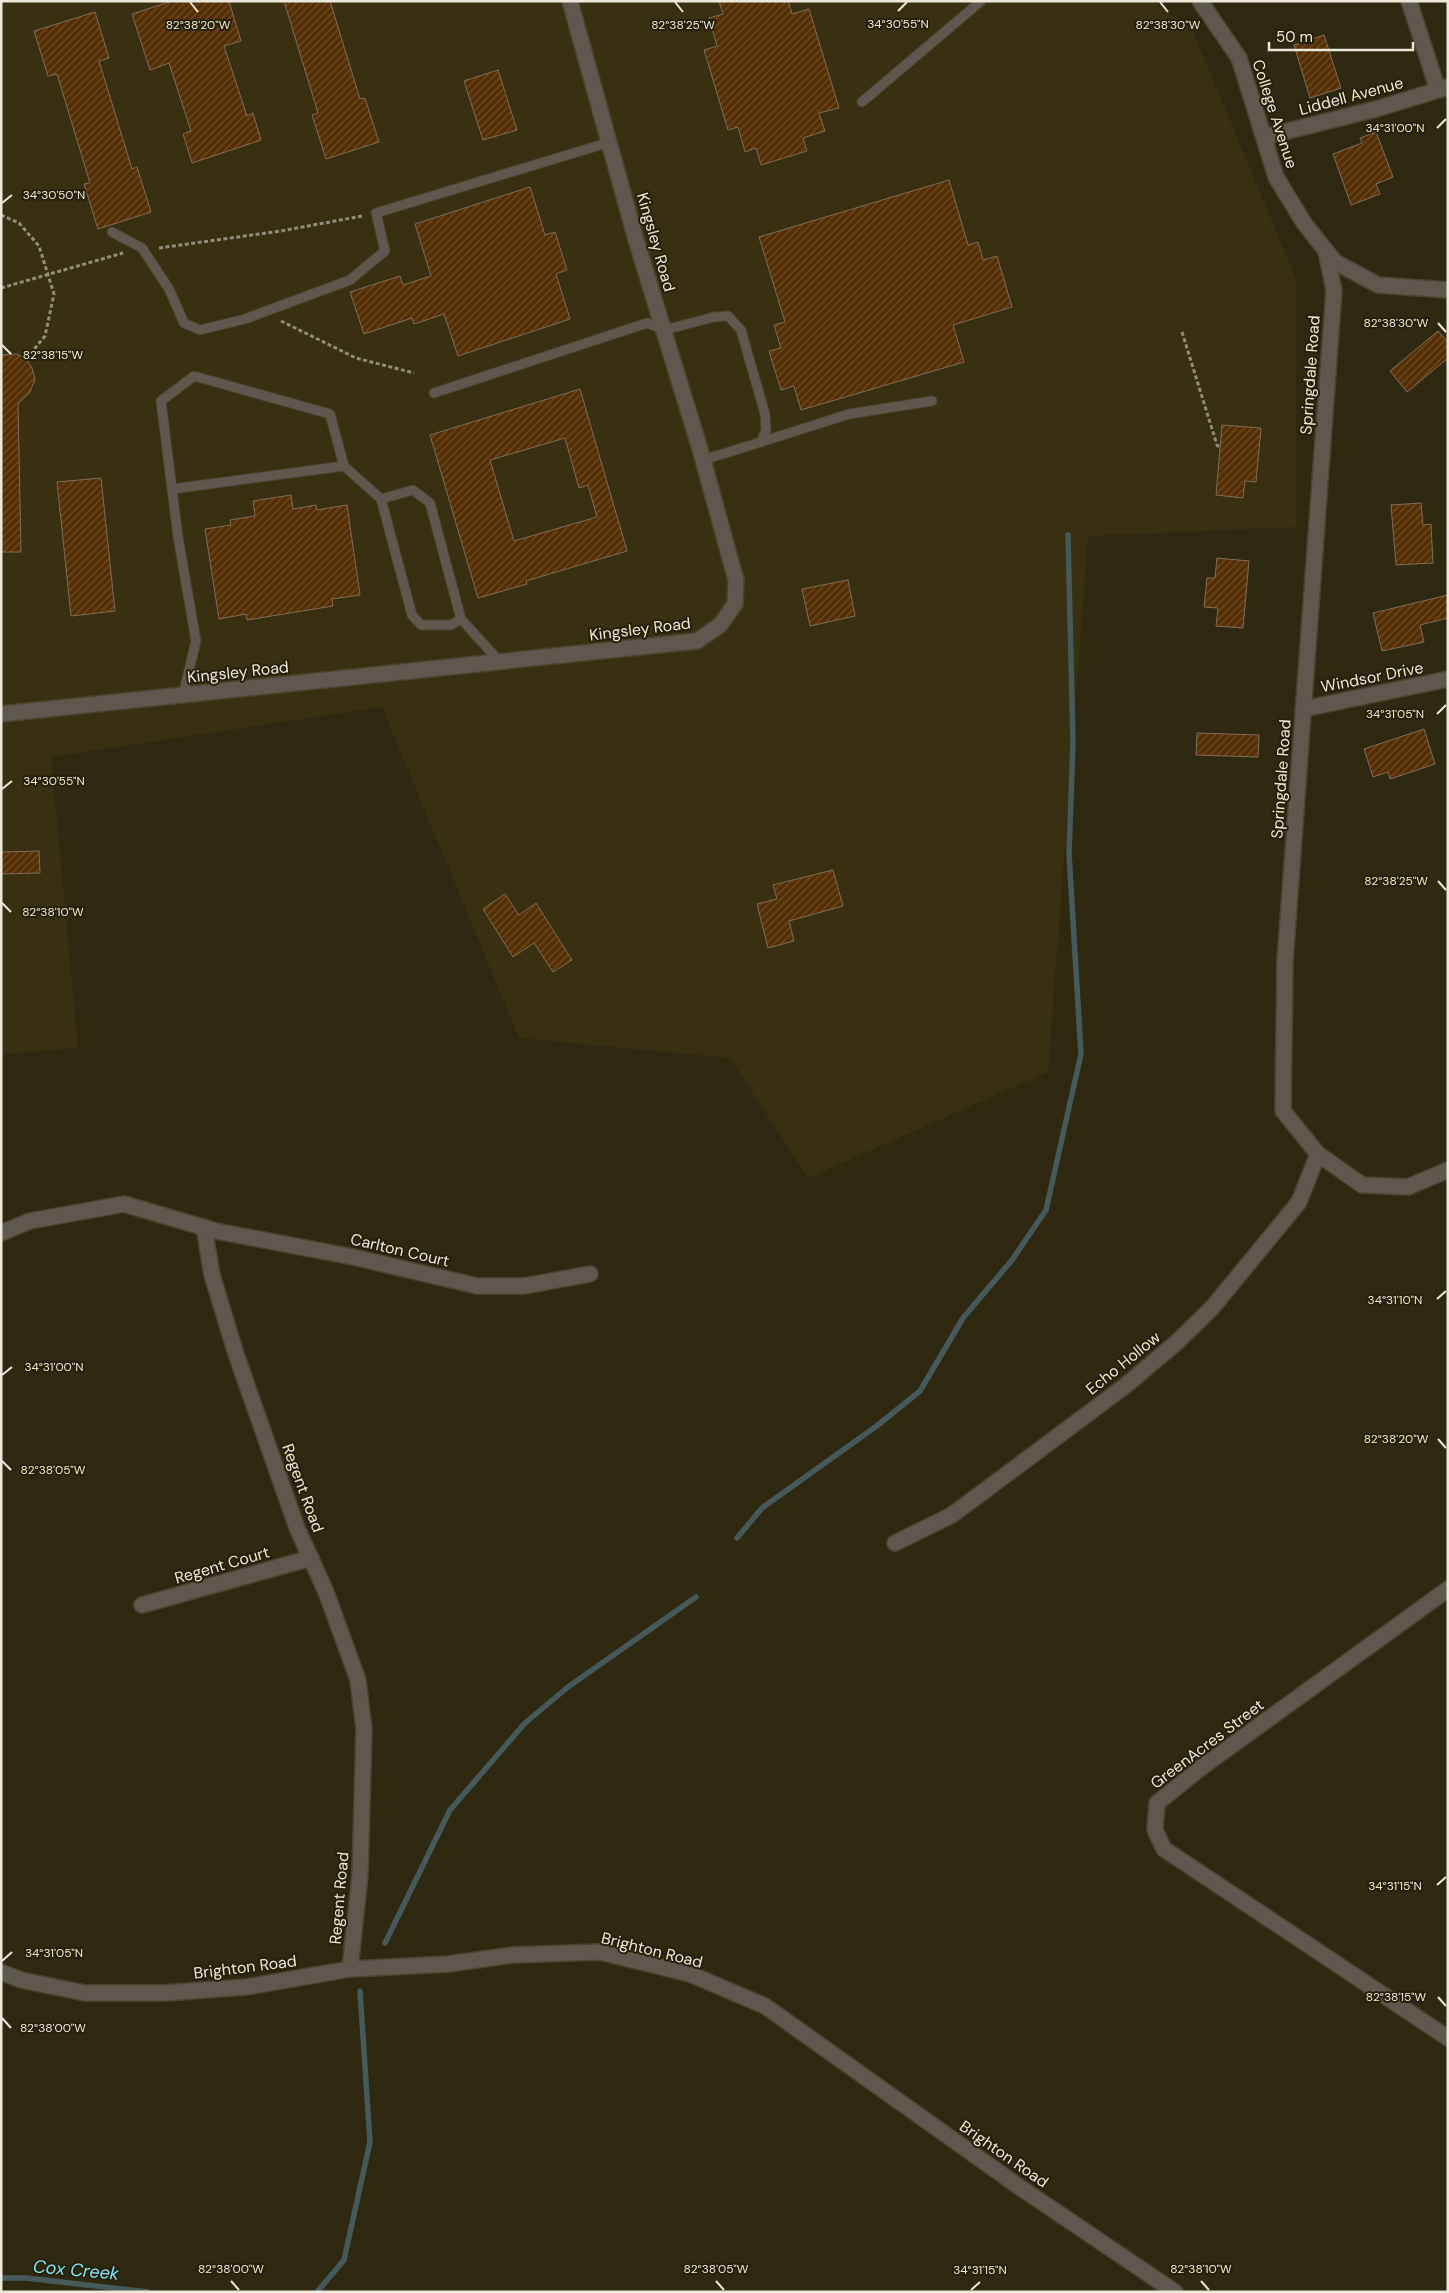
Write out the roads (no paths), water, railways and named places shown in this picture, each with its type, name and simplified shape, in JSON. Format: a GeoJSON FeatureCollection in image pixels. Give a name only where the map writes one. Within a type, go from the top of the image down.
{"type":"FeatureCollection","features":[{"type":"Feature","properties":{"kind":"street","name":"Kingsley Road"},"geometry":{"type":"LineString","coordinates":[[1,714],[697,642],[720,625],[735,604],[736,580],[703,460],[636,240],[570,1]]}},
{"type":"Feature","properties":{"kind":"street","name":"College Avenue"},"geometry":{"type":"LineString","coordinates":[[1200,1],[1239,58],[1276,177],[1304,223],[1326,252],[1335,262],[1378,285],[1448,290]]}},
{"type":"Feature","properties":{"kind":"street"},"geometry":{"type":"LineString","coordinates":[[1409,1],[1443,88]]}},
{"type":"Feature","properties":{"kind":"street","name":"Liddell Avenue"},"geometry":{"type":"LineString","coordinates":[[1264,137],[1376,109],[1443,88]]}},
{"type":"Feature","properties":{"kind":"street","name":"Springdale Road"},"geometry":{"type":"LineString","coordinates":[[1326,252],[1334,290],[1285,961],[1283,1111],[1318,1154],[1362,1185],[1408,1187],[1448,1170]]}},
{"type":"Feature","properties":{"kind":"street","name":"Windsor Drive"},"geometry":{"type":"LineString","coordinates":[[1303,708],[1448,679]]}},
{"type":"Feature","properties":{"kind":"street","name":"Echo Hollow"},"geometry":{"type":"LineString","coordinates":[[895,1543],[952,1515],[1125,1386],[1176,1343],[1212,1308],[1299,1202],[1318,1154]]}},
{"type":"Feature","properties":{"kind":"street"},"geometry":{"type":"LineString","coordinates":[[1,1232],[30,1220],[124,1204],[204,1227]]}},
{"type":"Feature","properties":{"kind":"street","name":"Carlton Court"},"geometry":{"type":"LineString","coordinates":[[204,1227],[353,1257],[477,1286],[524,1286],[590,1274]]}},
{"type":"Feature","properties":{"kind":"street","name":"Regent Road"},"geometry":{"type":"LineString","coordinates":[[204,1227],[212,1275],[236,1354],[297,1528],[326,1592],[358,1680],[364,1729],[360,1876],[350,1969]]}},
{"type":"Feature","properties":{"kind":"street","name":"Regent Court"},"geometry":{"type":"LineString","coordinates":[[142,1605],[311,1558]]}},
{"type":"Feature","properties":{"kind":"street","name":"GreenAcres Street"},"geometry":{"type":"LineString","coordinates":[[1448,1589],[1202,1767],[1157,1803],[1155,1830],[1164,1849],[1448,2038]]}},
{"type":"Feature","properties":{"kind":"street","name":"Brighton Road"},"geometry":{"type":"LineString","coordinates":[[1,1972],[22,1980],[85,1993],[164,1993],[246,1987],[350,1969],[448,1964],[513,1956],[600,1952],[690,1974],[765,2006],[1018,2186],[1175,2292]]}},
{"type":"Feature","properties":{"kind":"lane"},"geometry":{"type":"LineString","coordinates":[[862,102],[981,1]]}},
{"type":"Feature","properties":{"kind":"lane"},"geometry":{"type":"LineString","coordinates":[[112,232],[142,248],[169,289],[184,323],[200,330],[264,312],[350,280],[385,252],[376,213],[610,142]]}},
{"type":"Feature","properties":{"kind":"lane"},"geometry":{"type":"LineString","coordinates":[[434,393],[647,324],[664,330],[714,317],[728,316],[742,330],[765,414],[766,430],[761,442]]}},
{"type":"Feature","properties":{"kind":"lane"},"geometry":{"type":"LineString","coordinates":[[182,695],[196,641],[172,489],[161,401],[194,376],[330,414],[344,466],[381,499],[412,615],[422,625],[451,625],[461,619]]}},
{"type":"Feature","properties":{"kind":"lane"},"geometry":{"type":"LineString","coordinates":[[703,460],[849,414],[932,401]]}},
{"type":"Feature","properties":{"kind":"lane"},"geometry":{"type":"LineString","coordinates":[[172,489],[344,466]]}},
{"type":"Feature","properties":{"kind":"lane"},"geometry":{"type":"LineString","coordinates":[[381,499],[413,490],[430,503],[461,619],[500,662]]}},
{"type":"Feature","properties":{"kind":"waterway"},"geometry":{"type":"LineString","coordinates":[[737,1538],[762,1508],[878,1425],[920,1391],[963,1318],[1012,1260],[1046,1210],[1081,1054],[1069,853],[1073,743],[1068,535]]}},
{"type":"Feature","properties":{"kind":"waterway"},"geometry":{"type":"LineString","coordinates":[[385,1943],[450,1810],[525,1723],[568,1687],[696,1597]]}},
{"type":"Feature","properties":{"kind":"waterway"},"geometry":{"type":"LineString","coordinates":[[317,2292],[344,2260],[370,2142],[360,1991]]}},
{"type":"Feature","properties":{"kind":"waterway","name":"Cox Creek"},"geometry":{"type":"LineString","coordinates":[[1,2278],[26,2278],[148,2292]]}}]}
